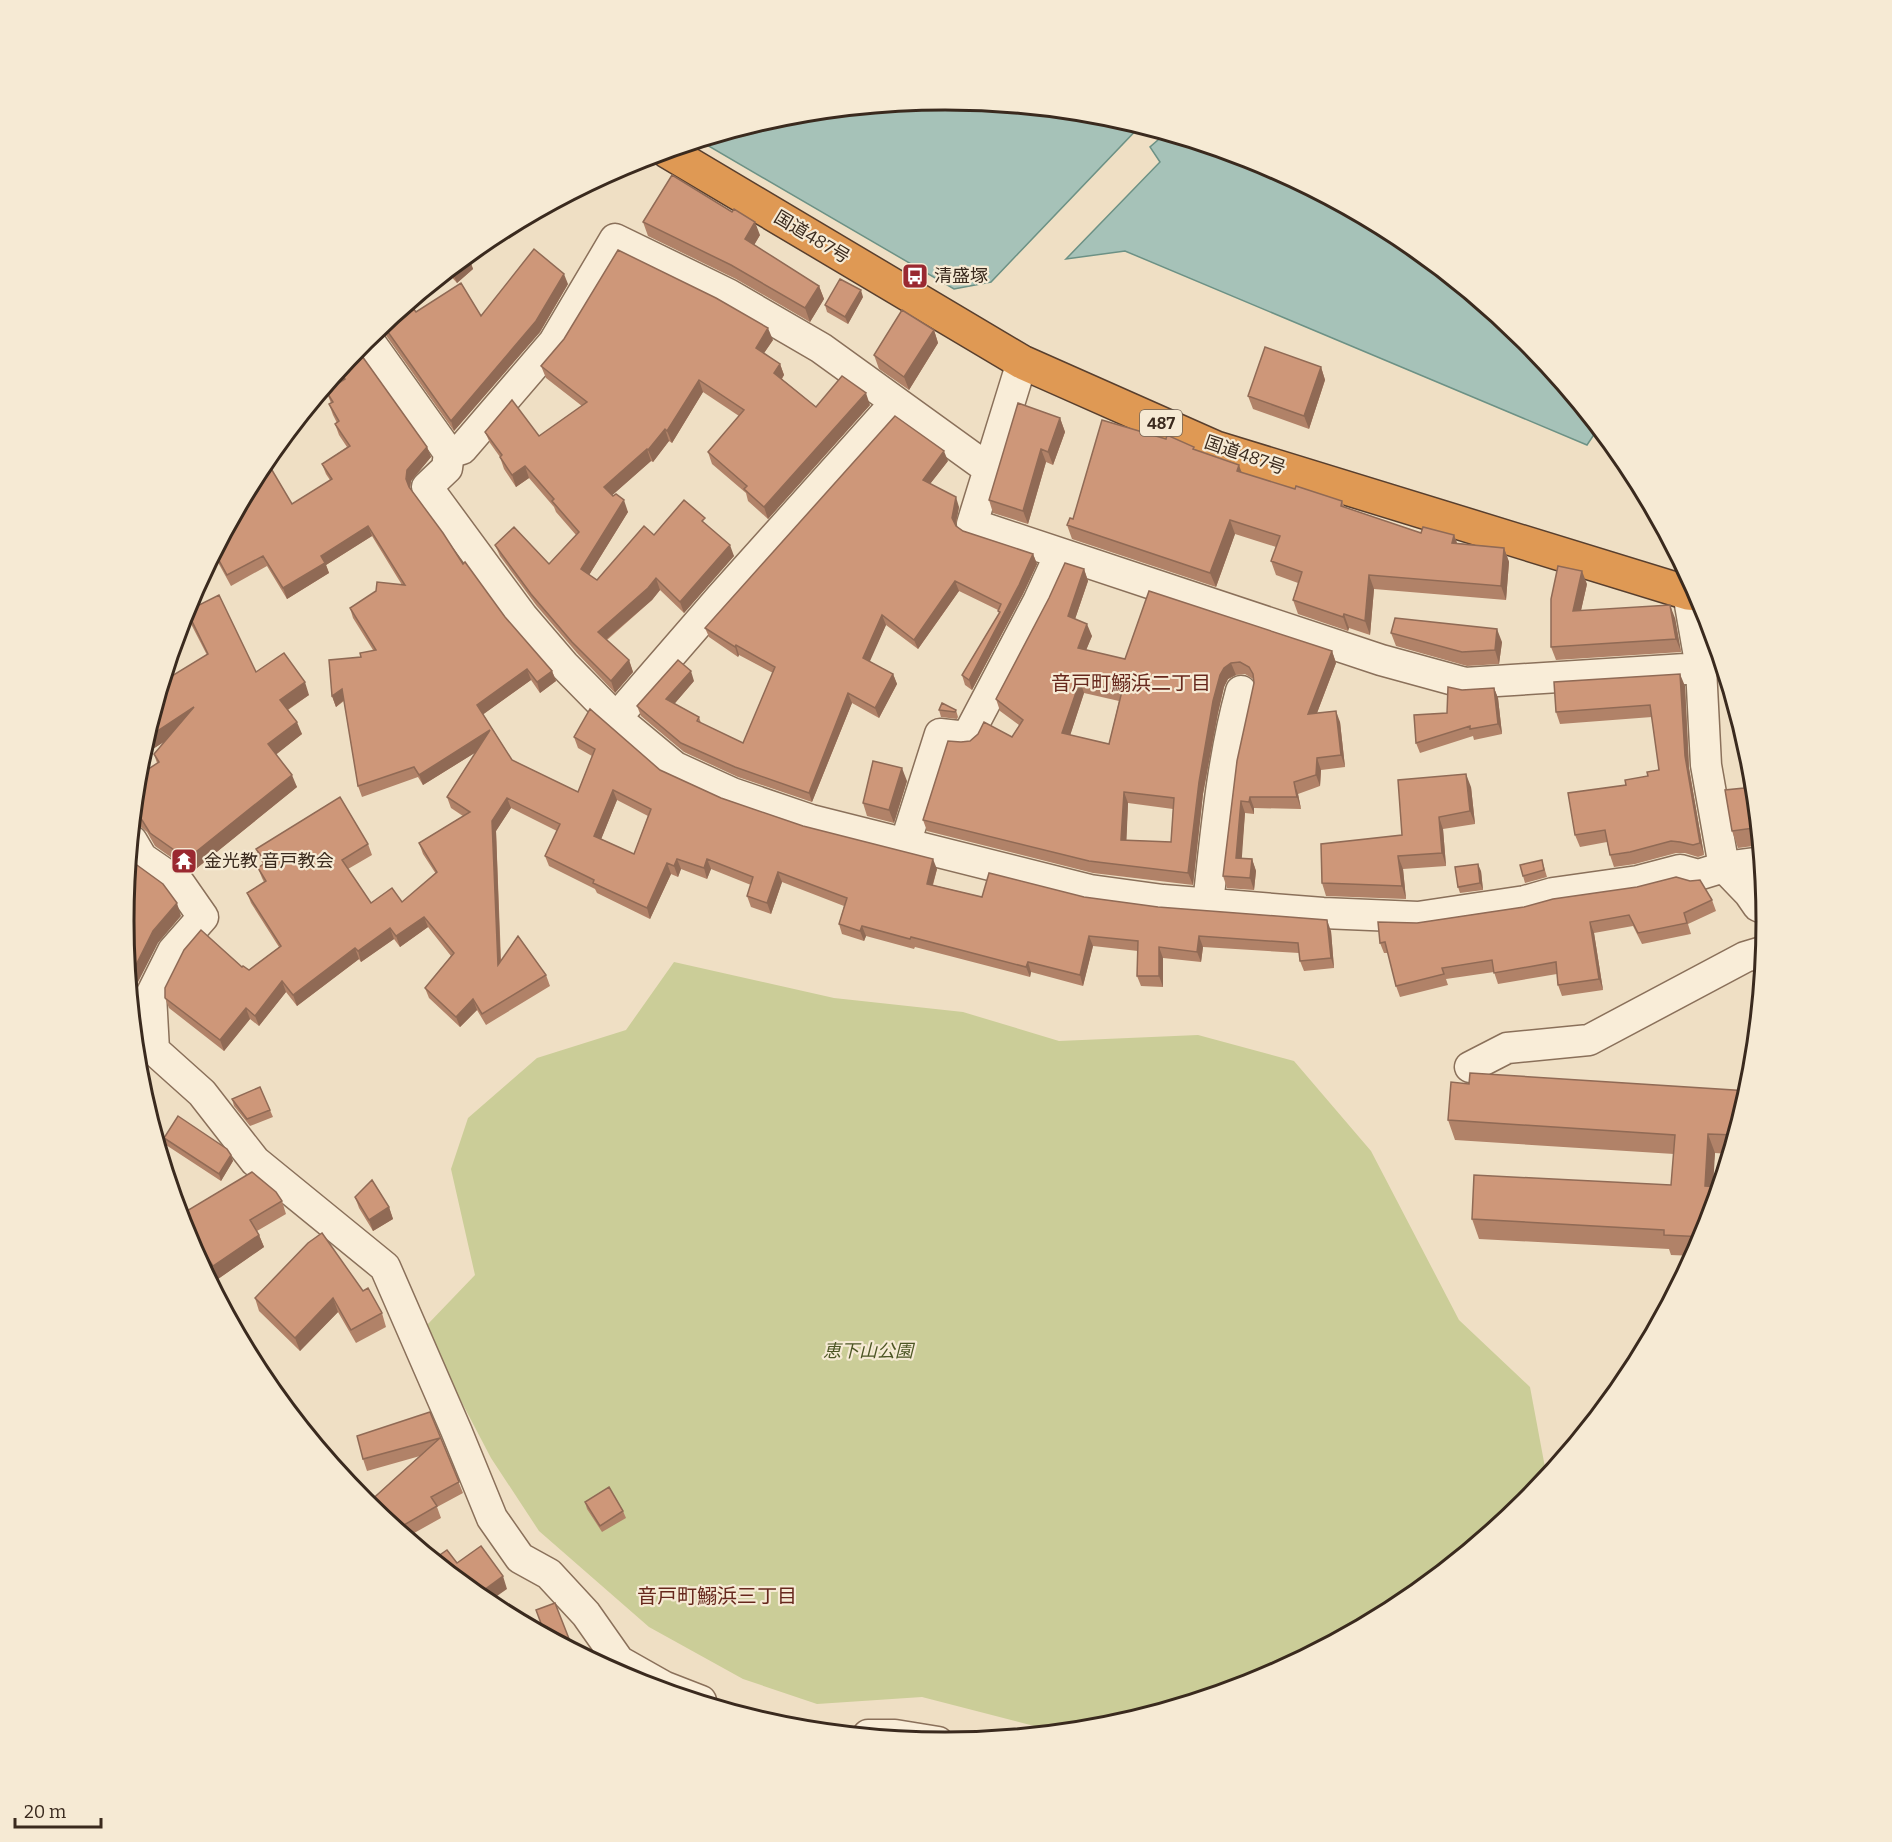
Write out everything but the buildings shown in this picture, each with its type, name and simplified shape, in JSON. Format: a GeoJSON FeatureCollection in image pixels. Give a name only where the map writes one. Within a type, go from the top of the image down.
{"type":"FeatureCollection","features":[{"type":"Feature","properties":{"kind":"highway","name":"国道487号"},"geometry":{"type":"LineString","coordinates":[[676,156],[1022,362],[1216,448],[1687,591]]}},
{"type":"Feature","properties":{"kind":"street"},"geometry":{"type":"LineString","coordinates":[[449,453],[462,449],[554,342],[615,239],[728,294],[821,348],[990,470]]}},
{"type":"Feature","properties":{"kind":"street"},"geometry":{"type":"LineString","coordinates":[[373,346],[449,453],[447,468],[427,487],[522,616],[564,665],[616,718],[675,767],[732,793],[812,820],[1090,890],[1163,900],[1323,913],[1418,917],[1525,901],[1553,893],[1638,880],[1680,870],[1698,875],[1724,867],[1756,863]]}},
{"type":"Feature","properties":{"kind":"street"},"geometry":{"type":"LineString","coordinates":[[1022,362],[972,524],[1381,660],[1465,683],[1701,668]]}},
{"type":"Feature","properties":{"kind":"street"},"geometry":{"type":"LineString","coordinates":[[616,718],[896,402]]}},
{"type":"Feature","properties":{"kind":"street"},"geometry":{"type":"LineString","coordinates":[[905,844],[940,734],[967,737],[1038,602],[1060,554]]}},
{"type":"Feature","properties":{"kind":"street"},"geometry":{"type":"LineString","coordinates":[[1694,607],[1701,668],[1706,765],[1724,867],[1757,904]]}},
{"type":"Feature","properties":{"kind":"street"},"geometry":{"type":"LineString","coordinates":[[1208,904],[1220,799],[1234,715],[1241,691]]}},
{"type":"Feature","properties":{"kind":"street"},"geometry":{"type":"LineString","coordinates":[[138,851],[142,858],[180,884],[203,917],[173,951],[151,995],[154,1050],[202,1093],[255,1161],[385,1268],[492,1518],[520,1558],[549,1574],[586,1614],[619,1660],[640,1673]]}},
{"type":"Feature","properties":{"kind":"street"},"geometry":{"type":"LineString","coordinates":[[1470,1066],[1507,1048],[1589,1040],[1745,957],[1756,954]]}},
{"type":"Feature","properties":{"kind":"green space","name":"恵下山公園"},"geometry":{"type":"Polygon","coordinates":[[[674,962],[834,998],[963,1012],[1059,1041],[1198,1035],[1294,1061],[1371,1151],[1459,1320],[1530,1387],[1545,1468],[1520,1495],[1440,1565],[1397,1596],[1352,1624],[1257,1671],[1156,1705],[1104,1717],[1038,1727],[922,1697],[817,1704],[743,1679],[649,1627],[539,1531],[491,1458],[449,1378],[427,1325],[475,1275],[451,1169],[468,1118],[537,1058],[626,1030],[674,962]]]}},
{"type":"Feature","properties":{"kind":"water"},"geometry":{"type":"Polygon","coordinates":[[[893,111],[999,111],[1052,116],[1134,132],[991,282],[954,289],[708,146],[788,125],[840,116],[893,111]]]}},
{"type":"Feature","properties":{"kind":"water"},"geometry":{"type":"Polygon","coordinates":[[[1160,138],[1257,171],[1352,218],[1397,246],[1440,277],[1520,347],[1595,433],[1587,445],[1125,251],[1066,259],[1160,162],[1150,147],[1160,138]]]}},
{"type":"Feature","properties":{"kind":"place","name":"清盛塚"},"geometry":{"type":"Point","coordinates":[915,276]}},
{"type":"Feature","properties":{"kind":"place","name":"金光教 音戸教会"},"geometry":{"type":"Point","coordinates":[184,861]}},
{"type":"Feature","properties":{"kind":"district","name":"音戸町鰯浜二丁目"},"geometry":{"type":"Point","coordinates":[1131,683]}},
{"type":"Feature","properties":{"kind":"district","name":"音戸町鰯浜三丁目"},"geometry":{"type":"Point","coordinates":[717,1596]}}]}
